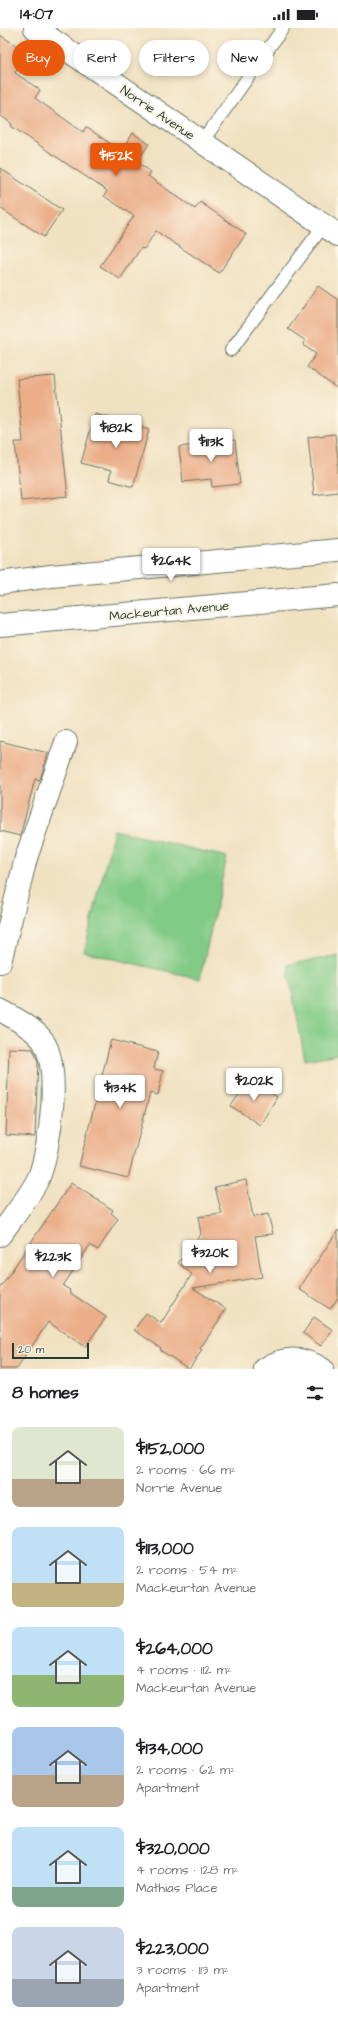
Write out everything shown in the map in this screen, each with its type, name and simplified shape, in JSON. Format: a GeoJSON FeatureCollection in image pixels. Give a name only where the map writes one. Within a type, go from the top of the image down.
{"type":"FeatureCollection","features":[{"type":"Feature","properties":{"kind":"street","name":"Norrie Avenue"},"geometry":{"type":"LineString","coordinates":[[35,28],[331,230]]}},
{"type":"Feature","properties":{"kind":"street"},"geometry":{"type":"LineString","coordinates":[[0,583],[51,576],[338,550]]}},
{"type":"Feature","properties":{"kind":"street","name":"Mackeurtan Avenue"},"geometry":{"type":"LineString","coordinates":[[0,625],[338,595]]}},
{"type":"Feature","properties":{"kind":"street"},"geometry":{"type":"LineString","coordinates":[[0,962],[26,858],[66,742]]}},
{"type":"Feature","properties":{"kind":"street"},"geometry":{"type":"LineString","coordinates":[[0,1010],[41,1038],[50,1054],[54,1083],[47,1149],[38,1178],[0,1235]]}},
{"type":"Feature","properties":{"kind":"street"},"geometry":{"type":"LineString","coordinates":[[266,1369],[283,1360],[301,1360],[322,1369]]}},
{"type":"Feature","properties":{"kind":"lane","name":"Norrie Avenue"},"geometry":{"type":"LineString","coordinates":[[202,142],[283,28]]}},
{"type":"Feature","properties":{"kind":"lane"},"geometry":{"type":"LineString","coordinates":[[231,350],[331,230]]}},
{"type":"Feature","properties":{"kind":"green space"},"geometry":{"type":"Polygon","coordinates":[[[114,830],[227,857],[200,979],[84,952],[114,830]]]}},
{"type":"Feature","properties":{"kind":"green space"},"geometry":{"type":"Polygon","coordinates":[[[338,955],[338,1054],[305,1060],[287,965],[338,955]]]}},
{"type":"Feature","properties":{"kind":"building"},"geometry":{"type":"Polygon","coordinates":[[[0,35],[12,43],[12,76],[19,76],[40,90],[35,98],[83,132],[86,127],[121,151],[133,133],[149,144],[137,162],[151,172],[148,176],[195,209],[200,202],[246,234],[219,273],[156,231],[144,249],[141,248],[120,279],[100,266],[134,216],[104,196],[107,191],[11,126],[12,124],[0,115],[0,35]]]}},
{"type":"Feature","properties":{"kind":"building"},"geometry":{"type":"Polygon","coordinates":[[[0,168],[62,210],[44,237],[0,208],[0,168]]]}},
{"type":"Feature","properties":{"kind":"building"},"geometry":{"type":"Polygon","coordinates":[[[318,286],[338,300],[338,389],[307,367],[316,354],[303,345],[306,341],[288,329],[318,286]]]}},
{"type":"Feature","properties":{"kind":"building"},"geometry":{"type":"Polygon","coordinates":[[[55,376],[68,496],[21,501],[15,442],[23,442],[17,379],[55,376]]]}},
{"type":"Feature","properties":{"kind":"building"},"geometry":{"type":"Polygon","coordinates":[[[95,414],[149,430],[133,487],[109,480],[111,471],[81,463],[95,414]]]}},
{"type":"Feature","properties":{"kind":"building"},"geometry":{"type":"Polygon","coordinates":[[[335,434],[338,458],[338,492],[314,495],[308,437],[335,434]]]}},
{"type":"Feature","properties":{"kind":"building"},"geometry":{"type":"Polygon","coordinates":[[[235,440],[240,484],[212,487],[211,479],[183,482],[179,447],[235,440]]]}},
{"type":"Feature","properties":{"kind":"building"},"geometry":{"type":"Polygon","coordinates":[[[0,741],[48,753],[40,780],[35,779],[20,836],[0,831],[0,741]]]}},
{"type":"Feature","properties":{"kind":"building"},"geometry":{"type":"Polygon","coordinates":[[[111,1040],[158,1052],[154,1069],[163,1071],[158,1095],[150,1093],[128,1178],[79,1166],[111,1040]]]}},
{"type":"Feature","properties":{"kind":"building"},"geometry":{"type":"Polygon","coordinates":[[[9,1048],[33,1049],[38,1062],[35,1137],[6,1135],[9,1048]]]}},
{"type":"Feature","properties":{"kind":"building"},"geometry":{"type":"Polygon","coordinates":[[[250,1079],[277,1097],[260,1125],[231,1106],[250,1079]]]}},
{"type":"Feature","properties":{"kind":"building"},"geometry":{"type":"Polygon","coordinates":[[[246,1180],[253,1217],[268,1214],[273,1234],[255,1236],[262,1277],[193,1288],[226,1309],[189,1369],[160,1350],[161,1348],[134,1330],[146,1313],[161,1323],[192,1274],[178,1263],[201,1234],[198,1217],[222,1214],[215,1187],[246,1180]]]}},
{"type":"Feature","properties":{"kind":"building"},"geometry":{"type":"Polygon","coordinates":[[[71,1183],[113,1210],[111,1213],[118,1219],[98,1250],[90,1245],[63,1286],[70,1290],[69,1292],[106,1317],[85,1347],[48,1322],[17,1369],[0,1369],[0,1288],[71,1183]]]}},
{"type":"Feature","properties":{"kind":"building"},"geometry":{"type":"Polygon","coordinates":[[[338,1230],[338,1298],[330,1309],[299,1289],[338,1230]]]}},
{"type":"Feature","properties":{"kind":"building"},"geometry":{"type":"Polygon","coordinates":[[[314,1317],[333,1330],[321,1346],[303,1333],[314,1317]]]}}]}
